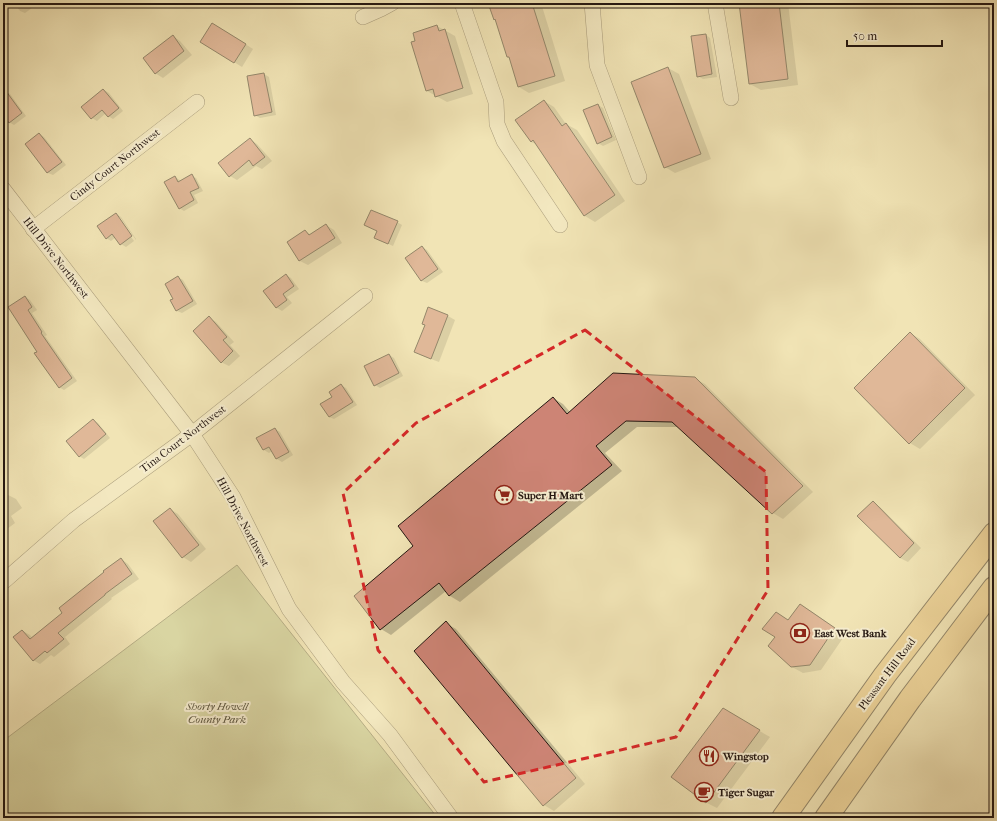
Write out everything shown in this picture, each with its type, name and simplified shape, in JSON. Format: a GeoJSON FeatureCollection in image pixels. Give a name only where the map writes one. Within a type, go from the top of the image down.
{"type":"FeatureCollection","features":[{"type":"Feature","properties":{"kind":"highway","name":"Pleasant Hill Road"},"geometry":{"type":"LineString","coordinates":[[783,818],[885,676],[994,534]]}},
{"type":"Feature","properties":{"kind":"highway"},"geometry":{"type":"LineString","coordinates":[[826,818],[910,699],[994,588]]}},
{"type":"Feature","properties":{"kind":"street"},"geometry":{"type":"LineString","coordinates":[[363,17],[392,3]]}},
{"type":"Feature","properties":{"kind":"street"},"geometry":{"type":"LineString","coordinates":[[462,3],[496,102],[496,124],[504,141],[560,225]]}},
{"type":"Feature","properties":{"kind":"street"},"geometry":{"type":"LineString","coordinates":[[592,3],[598,65],[639,177]]}},
{"type":"Feature","properties":{"kind":"street"},"geometry":{"type":"LineString","coordinates":[[715,3],[731,98]]}},
{"type":"Feature","properties":{"kind":"street","name":"Cindy Court Northwest"},"geometry":{"type":"LineString","coordinates":[[33,228],[197,102]]}},
{"type":"Feature","properties":{"kind":"street","name":"Hill Drive Northwest"},"geometry":{"type":"LineString","coordinates":[[3,189],[192,434],[233,497],[289,609],[343,682],[390,735],[451,818]]}},
{"type":"Feature","properties":{"kind":"street","name":"Tina Court Northwest"},"geometry":{"type":"LineString","coordinates":[[3,582],[74,520],[192,434],[365,296]]}},
{"type":"Feature","properties":{"kind":"highlighted area"},"geometry":{"type":"Polygon","coordinates":[[[585,330],[766,472],[768,590],[676,737],[484,782],[378,650],[343,493],[416,423],[585,330]]]}},
{"type":"Feature","properties":{"kind":"green space","name":"Shorty Howell County Park"},"geometry":{"type":"Polygon","coordinates":[[[237,565],[433,812],[436,818],[3,818],[3,741],[237,565]]]}},
{"type":"Feature","properties":{"kind":"building"},"geometry":{"type":"Polygon","coordinates":[[[488,3],[532,3],[555,76],[518,87],[509,57],[507,57],[495,19],[494,20],[488,3]]]}},
{"type":"Feature","properties":{"kind":"building"},"geometry":{"type":"Polygon","coordinates":[[[739,3],[779,3],[788,79],[749,84],[739,3]]]}},
{"type":"Feature","properties":{"kind":"building"},"geometry":{"type":"Polygon","coordinates":[[[212,23],[246,44],[234,63],[200,42],[212,23]]]}},
{"type":"Feature","properties":{"kind":"building"},"geometry":{"type":"Polygon","coordinates":[[[437,25],[439,31],[445,29],[463,88],[435,97],[433,89],[426,91],[411,42],[415,41],[413,33],[437,25]]]}},
{"type":"Feature","properties":{"kind":"building"},"geometry":{"type":"Polygon","coordinates":[[[706,34],[712,74],[697,77],[691,36],[706,34]]]}},
{"type":"Feature","properties":{"kind":"building"},"geometry":{"type":"Polygon","coordinates":[[[173,35],[184,51],[155,74],[143,58],[173,35]]]}},
{"type":"Feature","properties":{"kind":"building"},"geometry":{"type":"Polygon","coordinates":[[[668,67],[701,154],[664,168],[631,82],[668,67]]]}},
{"type":"Feature","properties":{"kind":"building"},"geometry":{"type":"Polygon","coordinates":[[[264,73],[272,112],[254,116],[247,76],[264,73]]]}},
{"type":"Feature","properties":{"kind":"building"},"geometry":{"type":"Polygon","coordinates":[[[3,87],[22,113],[9,123],[3,114],[3,87]]]}},
{"type":"Feature","properties":{"kind":"building"},"geometry":{"type":"Polygon","coordinates":[[[103,89],[119,108],[108,117],[102,110],[91,119],[81,107],[103,89]]]}},
{"type":"Feature","properties":{"kind":"building"},"geometry":{"type":"Polygon","coordinates":[[[544,100],[562,126],[566,123],[615,195],[584,216],[533,140],[531,142],[515,120],[544,100]]]}},
{"type":"Feature","properties":{"kind":"building"},"geometry":{"type":"Polygon","coordinates":[[[598,104],[612,137],[597,144],[583,110],[598,104]]]}},
{"type":"Feature","properties":{"kind":"building"},"geometry":{"type":"Polygon","coordinates":[[[39,133],[62,162],[47,173],[25,144],[39,133]]]}},
{"type":"Feature","properties":{"kind":"building"},"geometry":{"type":"Polygon","coordinates":[[[250,138],[265,157],[253,166],[249,160],[229,177],[218,163],[250,138]]]}},
{"type":"Feature","properties":{"kind":"building"},"geometry":{"type":"Polygon","coordinates":[[[192,174],[199,188],[190,192],[194,200],[179,209],[164,182],[175,176],[178,182],[192,174]]]}},
{"type":"Feature","properties":{"kind":"building"},"geometry":{"type":"Polygon","coordinates":[[[371,210],[398,221],[388,244],[374,238],[377,231],[364,225],[371,210]]]}},
{"type":"Feature","properties":{"kind":"building"},"geometry":{"type":"Polygon","coordinates":[[[116,213],[132,236],[120,245],[112,234],[106,239],[97,226],[116,213]]]}},
{"type":"Feature","properties":{"kind":"building"},"geometry":{"type":"Polygon","coordinates":[[[326,224],[335,238],[299,261],[287,242],[305,230],[309,235],[326,224]]]}},
{"type":"Feature","properties":{"kind":"building"},"geometry":{"type":"Polygon","coordinates":[[[422,246],[438,269],[421,281],[405,258],[422,246]]]}},
{"type":"Feature","properties":{"kind":"building"},"geometry":{"type":"Polygon","coordinates":[[[286,274],[294,286],[283,294],[287,300],[276,308],[263,291],[286,274]]]}},
{"type":"Feature","properties":{"kind":"building"},"geometry":{"type":"Polygon","coordinates":[[[178,276],[193,301],[176,311],[170,300],[173,299],[165,284],[178,276]]]}},
{"type":"Feature","properties":{"kind":"building"},"geometry":{"type":"Polygon","coordinates":[[[25,296],[32,307],[28,310],[42,332],[41,333],[72,378],[59,388],[34,353],[37,352],[8,307],[25,296]]]}},
{"type":"Feature","properties":{"kind":"building"},"geometry":{"type":"Polygon","coordinates":[[[428,307],[448,315],[431,359],[414,352],[425,325],[422,324],[428,307]]]}},
{"type":"Feature","properties":{"kind":"building"},"geometry":{"type":"Polygon","coordinates":[[[209,316],[227,337],[223,340],[233,351],[221,363],[193,331],[209,316]]]}},
{"type":"Feature","properties":{"kind":"building"},"geometry":{"type":"Polygon","coordinates":[[[910,332],[965,388],[909,444],[854,388],[910,332]]]}},
{"type":"Feature","properties":{"kind":"building"},"geometry":{"type":"Polygon","coordinates":[[[389,354],[399,373],[374,386],[364,366],[389,354]]]}},
{"type":"Feature","properties":{"kind":"building"},"geometry":{"type":"Polygon","coordinates":[[[613,373],[695,377],[803,486],[772,514],[672,422],[626,421],[596,446],[612,465],[449,596],[439,583],[380,630],[354,596],[413,546],[398,526],[553,397],[567,414],[613,373]]]}},
{"type":"Feature","properties":{"kind":"building"},"geometry":{"type":"Polygon","coordinates":[[[341,384],[353,402],[329,417],[320,404],[332,397],[329,392],[341,384]]]}},
{"type":"Feature","properties":{"kind":"building"},"geometry":{"type":"Polygon","coordinates":[[[93,419],[106,434],[79,457],[66,441],[93,419]]]}},
{"type":"Feature","properties":{"kind":"building"},"geometry":{"type":"Polygon","coordinates":[[[275,428],[289,452],[276,459],[269,447],[263,450],[256,438],[275,428]]]}},
{"type":"Feature","properties":{"kind":"building"},"geometry":{"type":"Polygon","coordinates":[[[873,501],[914,543],[900,558],[857,516],[873,501]]]}},
{"type":"Feature","properties":{"kind":"building"},"geometry":{"type":"Polygon","coordinates":[[[170,508],[199,545],[182,558],[153,521],[170,508]]]}},
{"type":"Feature","properties":{"kind":"building"},"geometry":{"type":"Polygon","coordinates":[[[121,558],[132,574],[58,633],[64,639],[47,653],[45,651],[33,661],[13,637],[22,630],[30,639],[62,613],[59,608],[121,558]]]}},
{"type":"Feature","properties":{"kind":"building","name":"East West Bank"},"geometry":{"type":"Polygon","coordinates":[[[800,604],[835,628],[810,665],[791,667],[768,646],[775,637],[762,629],[776,612],[788,620],[800,604]]]}},
{"type":"Feature","properties":{"kind":"building"},"geometry":{"type":"Polygon","coordinates":[[[446,621],[576,778],[543,806],[414,651],[446,621]]]}},
{"type":"Feature","properties":{"kind":"building"},"geometry":{"type":"Polygon","coordinates":[[[723,708],[760,730],[706,803],[671,777],[723,708]]]}},
{"type":"Feature","properties":{"kind":"place","name":"Super H Mart"},"geometry":{"type":"Point","coordinates":[504,495]}},
{"type":"Feature","properties":{"kind":"place","name":"East West Bank"},"geometry":{"type":"Point","coordinates":[800,633]}},
{"type":"Feature","properties":{"kind":"place","name":"Wingstop"},"geometry":{"type":"Point","coordinates":[709,756]}},
{"type":"Feature","properties":{"kind":"place","name":"Tiger Sugar"},"geometry":{"type":"Point","coordinates":[704,792]}}]}
